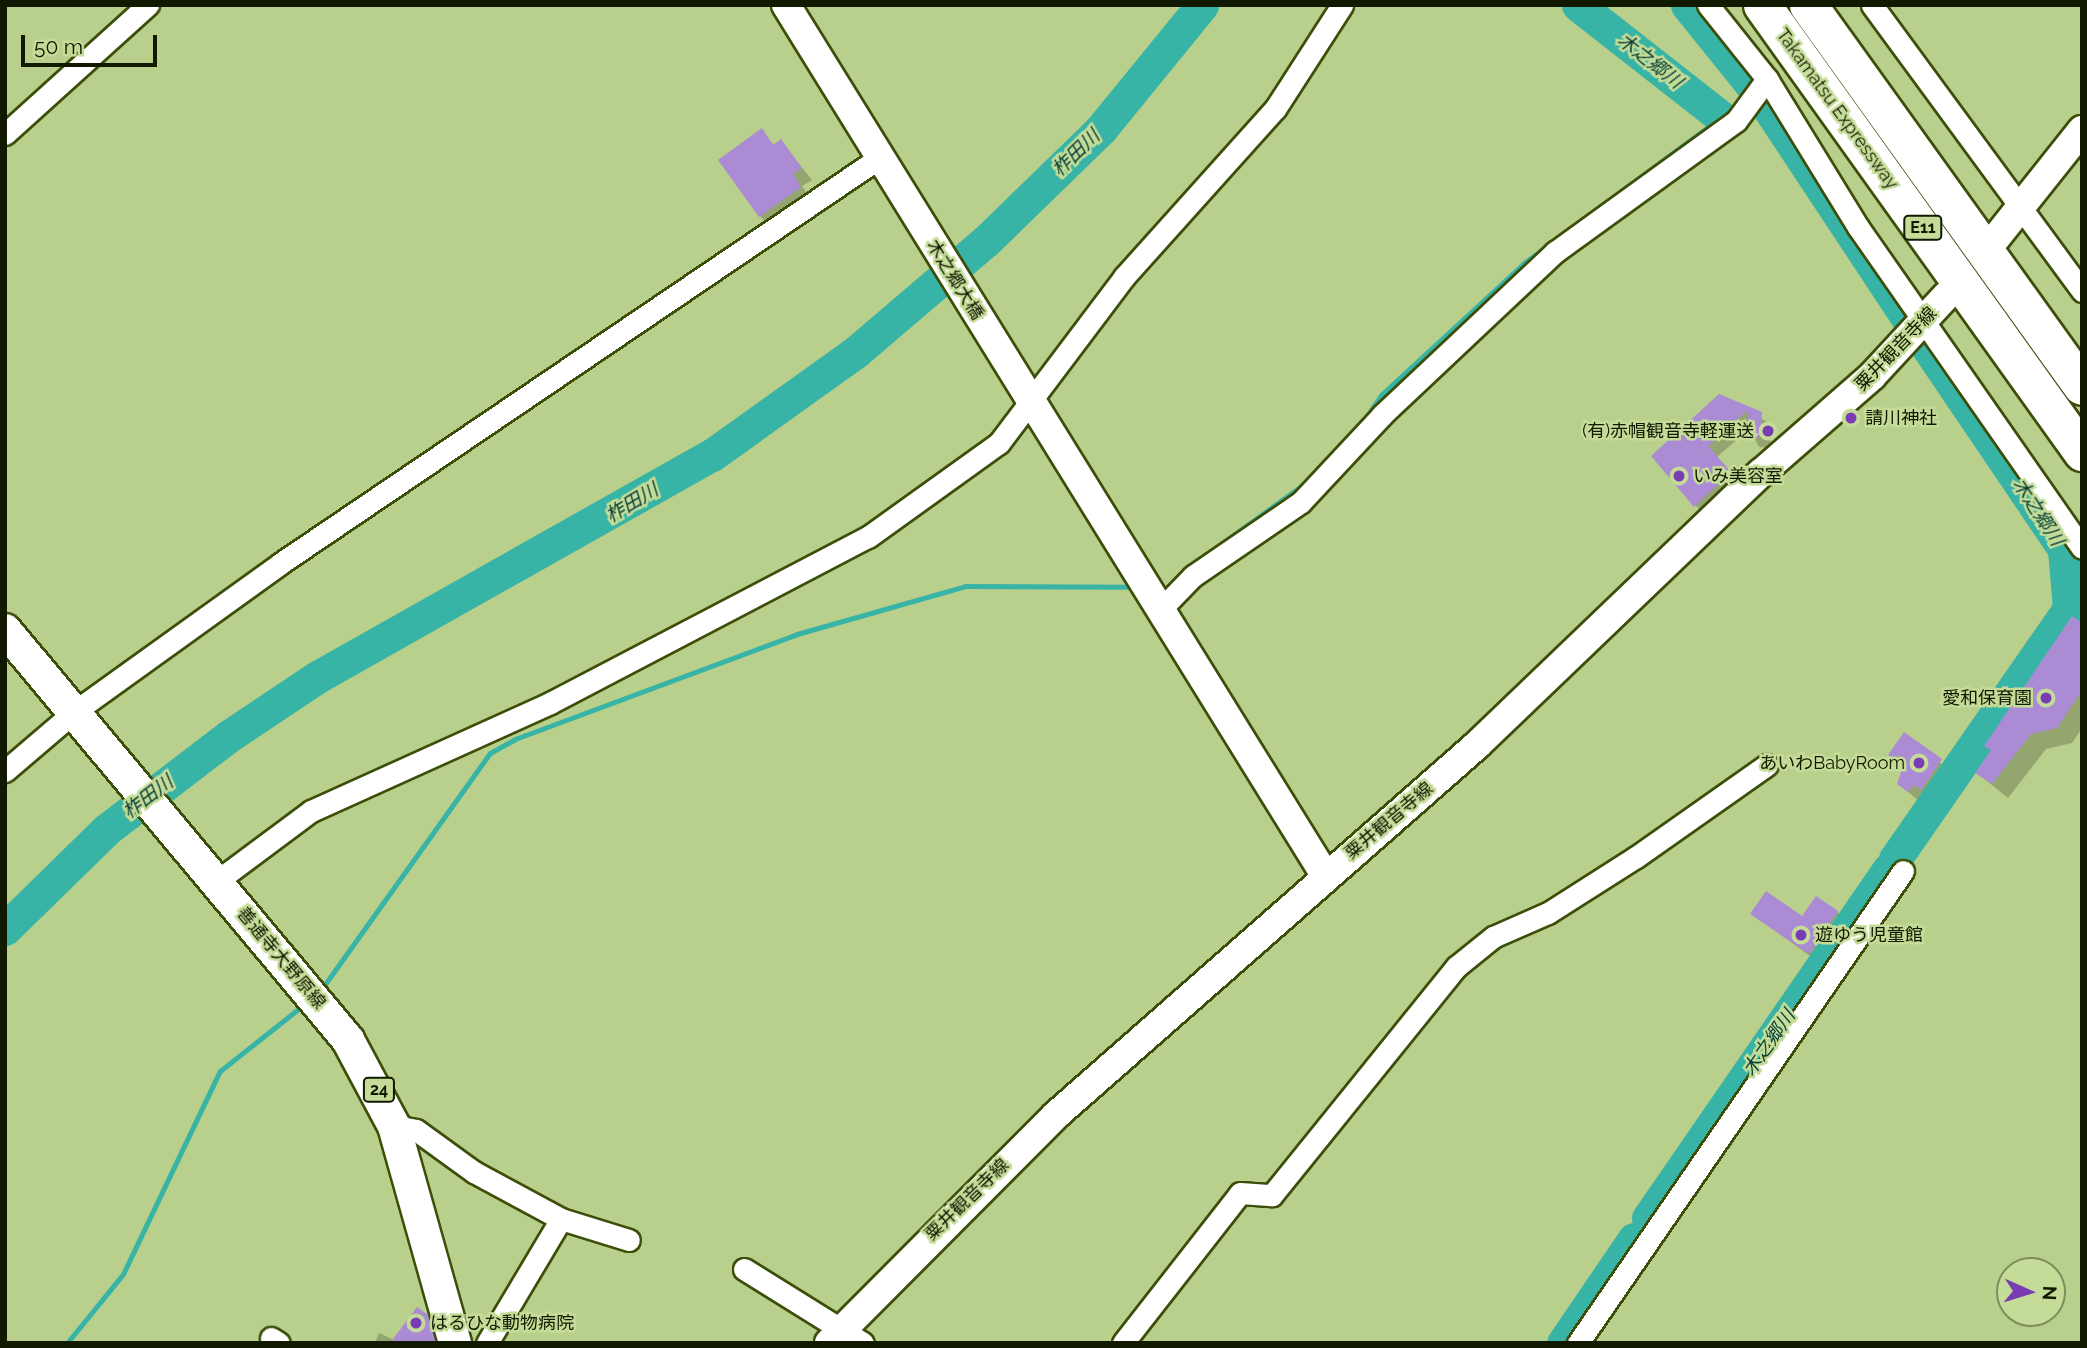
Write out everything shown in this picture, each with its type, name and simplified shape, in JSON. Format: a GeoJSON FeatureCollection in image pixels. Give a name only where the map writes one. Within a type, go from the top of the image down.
{"type":"FeatureCollection","features":[{"type":"Feature","properties":{"kind":"highway","name":"Takamatsu Expressway"},"geometry":{"type":"LineString","coordinates":[[1762,5],[2082,452]]}},
{"type":"Feature","properties":{"kind":"highway","name":"Takamatsu Expressway"},"geometry":{"type":"LineString","coordinates":[[1808,5],[2082,386]]}},
{"type":"Feature","properties":{"kind":"main road","name":"木之郷大橋"},"geometry":{"type":"LineString","coordinates":[[786,5],[1325,875]]}},
{"type":"Feature","properties":{"kind":"main road"},"geometry":{"type":"LineString","coordinates":[[1996,238],[2082,130]]}},
{"type":"Feature","properties":{"kind":"main road","name":"粟井観音寺線"},"geometry":{"type":"LineString","coordinates":[[845,1338],[1056,1115],[1325,875],[1477,744],[1923,323],[1946,296]]}},
{"type":"Feature","properties":{"kind":"main road","name":"善通寺大野原線"},"geometry":{"type":"LineString","coordinates":[[5,631],[348,1040],[394,1126],[455,1343]]}},
{"type":"Feature","properties":{"kind":"street"},"geometry":{"type":"LineString","coordinates":[[5,134],[148,5]]}},
{"type":"Feature","properties":{"kind":"street"},"geometry":{"type":"LineString","coordinates":[[217,881],[312,811],[550,703],[868,537],[999,443],[1125,277],[1275,109],[1342,5]]}},
{"type":"Feature","properties":{"kind":"street"},"geometry":{"type":"LineString","coordinates":[[1708,5],[1767,79],[1923,323],[2082,548]]}},
{"type":"Feature","properties":{"kind":"street"},"geometry":{"type":"LineString","coordinates":[[1872,5],[2019,210],[2082,291]]}},
{"type":"Feature","properties":{"kind":"street"},"geometry":{"type":"LineString","coordinates":[[1160,610],[1193,576],[1301,502],[1382,415],[1555,252],[1736,121],[1767,79]]}},
{"type":"Feature","properties":{"kind":"street"},"geometry":{"type":"LineString","coordinates":[[13,764],[74,712],[281,563],[879,158]]}},
{"type":"Feature","properties":{"kind":"street"},"geometry":{"type":"LineString","coordinates":[[5,621],[51,668],[74,712]]}},
{"type":"Feature","properties":{"kind":"street"},"geometry":{"type":"LineString","coordinates":[[5,631],[53,709],[13,764]]}},
{"type":"Feature","properties":{"kind":"street"},"geometry":{"type":"LineString","coordinates":[[1124,1343],[1240,1194],[1272,1195],[1456,967],[1493,937],[1548,913],[1614,871],[1767,765]]}},
{"type":"Feature","properties":{"kind":"street"},"geometry":{"type":"LineString","coordinates":[[1578,1343],[1903,871]]}},
{"type":"Feature","properties":{"kind":"street"},"geometry":{"type":"LineString","coordinates":[[394,1126],[416,1130],[474,1172],[561,1219],[629,1240]]}},
{"type":"Feature","properties":{"kind":"street"},"geometry":{"type":"LineString","coordinates":[[487,1343],[561,1219]]}},
{"type":"Feature","properties":{"kind":"street"},"geometry":{"type":"LineString","coordinates":[[744,1269],[845,1338]]}},
{"type":"Feature","properties":{"kind":"building"},"geometry":{"type":"Polygon","coordinates":[[[762,128],[773,145],[781,139],[802,168],[793,174],[801,187],[759,217],[718,160],[762,128]]]}},
{"type":"Feature","properties":{"kind":"building"},"geometry":{"type":"Polygon","coordinates":[[[1719,394],[1762,412],[1760,438],[1747,438],[1748,410],[1708,446],[1731,472],[1694,507],[1651,456],[1719,394]]]}},
{"type":"Feature","properties":{"kind":"building","name":"愛和保育園"},"geometry":{"type":"Polygon","coordinates":[[[2072,616],[2082,623],[2082,690],[2057,728],[2031,734],[1992,784],[1975,773],[1991,750],[1984,746],[2072,616]]]}},
{"type":"Feature","properties":{"kind":"building","name":"あいわBabyRoom"},"geometry":{"type":"Polygon","coordinates":[[[1904,732],[1942,759],[1921,790],[1914,785],[1908,792],[1897,784],[1903,766],[1888,755],[1904,732]]]}},
{"type":"Feature","properties":{"kind":"building","name":"遊ゆう児童館"},"geometry":{"type":"Polygon","coordinates":[[[1766,891],[1802,916],[1816,896],[1838,911],[1809,954],[1750,914],[1766,891]]]}},
{"type":"Feature","properties":{"kind":"building"},"geometry":{"type":"Polygon","coordinates":[[[417,1307],[428,1315],[436,1343],[390,1343],[417,1307]]]}},
{"type":"Feature","properties":{"kind":"waterway","name":"柞田川"},"geometry":{"type":"LineString","coordinates":[[5,929],[106,830],[229,736],[319,676],[712,455],[857,351],[986,241],[1101,129],[1202,5]]}},
{"type":"Feature","properties":{"kind":"waterway","name":"木之郷川"},"geometry":{"type":"LineString","coordinates":[[1578,5],[1721,117]]}},
{"type":"Feature","properties":{"kind":"waterway","name":"木之郷川"},"geometry":{"type":"LineString","coordinates":[[1687,5],[1754,88]]}},
{"type":"Feature","properties":{"kind":"waterway","name":"木之郷川"},"geometry":{"type":"LineString","coordinates":[[1763,100],[1908,319]]}},
{"type":"Feature","properties":{"kind":"waterway"},"geometry":{"type":"LineString","coordinates":[[1365,419],[1381,395],[1524,263],[1721,117]]}},
{"type":"Feature","properties":{"kind":"waterway","name":"木之郷川"},"geometry":{"type":"LineString","coordinates":[[1895,859],[2069,609],[2064,549],[1927,347]]}},
{"type":"Feature","properties":{"kind":"waterway"},"geometry":{"type":"LineString","coordinates":[[1204,556],[1307,482]]}},
{"type":"Feature","properties":{"kind":"waterway"},"geometry":{"type":"LineString","coordinates":[[323,987],[490,753],[515,739],[797,634],[965,586],[1129,587]]}},
{"type":"Feature","properties":{"kind":"waterway","name":"木之郷川"},"geometry":{"type":"LineString","coordinates":[[1648,1218],[1889,869]]}},
{"type":"Feature","properties":{"kind":"waterway"},"geometry":{"type":"LineString","coordinates":[[67,1343],[123,1274],[220,1071],[302,1006]]}},
{"type":"Feature","properties":{"kind":"waterway","name":"木之郷川"},"geometry":{"type":"LineString","coordinates":[[1563,1343],[1634,1239]]}},
{"type":"Feature","properties":{"kind":"place","name":"請川神社"},"geometry":{"type":"Point","coordinates":[1851,418]}},
{"type":"Feature","properties":{"kind":"place","name":"(有)赤帽観音寺軽運送"},"geometry":{"type":"Point","coordinates":[1768,431]}},
{"type":"Feature","properties":{"kind":"place","name":"いみ美容室"},"geometry":{"type":"Point","coordinates":[1679,476]}},
{"type":"Feature","properties":{"kind":"place","name":"愛和保育園"},"geometry":{"type":"Point","coordinates":[2046,698]}},
{"type":"Feature","properties":{"kind":"place","name":"あいわBabyRoom"},"geometry":{"type":"Point","coordinates":[1919,763]}},
{"type":"Feature","properties":{"kind":"place","name":"遊ゆう児童館"},"geometry":{"type":"Point","coordinates":[1801,935]}},
{"type":"Feature","properties":{"kind":"place","name":"はるひな動物病院"},"geometry":{"type":"Point","coordinates":[416,1323]}}]}
